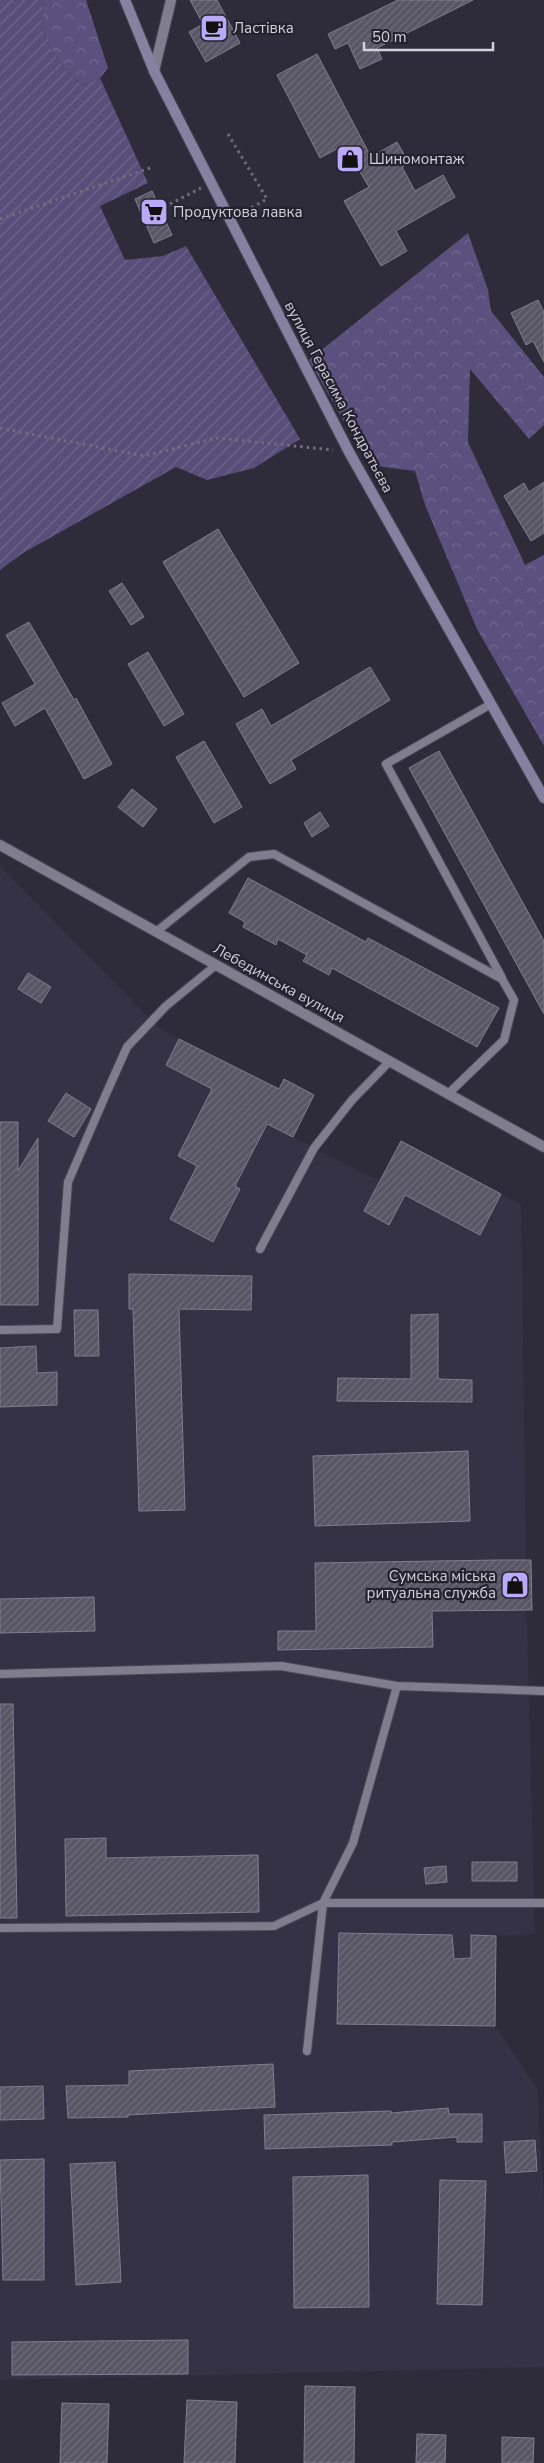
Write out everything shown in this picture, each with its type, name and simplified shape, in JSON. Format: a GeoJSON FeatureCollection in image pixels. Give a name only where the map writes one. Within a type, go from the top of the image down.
{"type":"FeatureCollection","features":[{"type":"Feature","properties":{"kind":"main road","name":"вулиця Герасима Кондратьєва"},"geometry":{"type":"LineString","coordinates":[[125,0],[154,71],[349,452],[544,798]]}},
{"type":"Feature","properties":{"kind":"street"},"geometry":{"type":"LineString","coordinates":[[154,71],[171,0]]}},
{"type":"Feature","properties":{"kind":"street","name":"Лебединська вулиця"},"geometry":{"type":"LineString","coordinates":[[0,845],[544,1147]]}},
{"type":"Feature","properties":{"kind":"lane"},"geometry":{"type":"LineString","coordinates":[[448,1094],[504,1040],[514,1000],[386,764],[491,704]]}},
{"type":"Feature","properties":{"kind":"lane"},"geometry":{"type":"LineString","coordinates":[[156,932],[249,857],[274,854],[502,979]]}},
{"type":"Feature","properties":{"kind":"lane"},"geometry":{"type":"LineString","coordinates":[[0,1330],[56,1329],[68,1182],[106,1094],[127,1047],[166,1006],[216,966]]}},
{"type":"Feature","properties":{"kind":"lane"},"geometry":{"type":"LineString","coordinates":[[260,1249],[314,1148],[352,1100],[389,1062]]}},
{"type":"Feature","properties":{"kind":"lane"},"geometry":{"type":"LineString","coordinates":[[0,1674],[282,1666],[397,1686],[544,1691]]}},
{"type":"Feature","properties":{"kind":"lane"},"geometry":{"type":"LineString","coordinates":[[307,2051],[323,1903],[353,1844],[397,1686]]}},
{"type":"Feature","properties":{"kind":"lane"},"geometry":{"type":"LineString","coordinates":[[0,1928],[274,1926],[323,1903],[544,1903]]}},
{"type":"Feature","properties":{"kind":"path"},"geometry":{"type":"LineString","coordinates":[[228,134],[267,198],[229,220]]}},
{"type":"Feature","properties":{"kind":"path"},"geometry":{"type":"LineString","coordinates":[[0,219],[150,168]]}},
{"type":"Feature","properties":{"kind":"path"},"geometry":{"type":"LineString","coordinates":[[170,204],[210,183]]}},
{"type":"Feature","properties":{"kind":"path"},"geometry":{"type":"LineString","coordinates":[[0,428],[144,456],[216,438],[349,452]]}},
{"type":"Feature","properties":{"kind":"shaded area"},"geometry":{"type":"Polygon","coordinates":[[[0,0],[44,0],[43,27],[52,51],[70,74],[82,85],[100,78],[148,183],[100,206],[125,260],[163,256],[186,246],[300,439],[254,468],[207,480],[176,467],[23,553],[0,570],[0,0]]]}},
{"type":"Feature","properties":{"kind":"shaded area"},"geometry":{"type":"Polygon","coordinates":[[[0,866],[159,1028],[278,1089],[284,1079],[314,1095],[293,1137],[379,1181],[401,1141],[521,1205],[527,1624],[535,1934],[496,1936],[495,2026],[537,2089],[544,2202],[544,2367],[0,2380],[0,866]]]}},
{"type":"Feature","properties":{"kind":"green space"},"geometry":{"type":"Polygon","coordinates":[[[44,0],[86,0],[108,68],[100,78],[82,85],[70,74],[52,51],[43,27],[44,0]]]}},
{"type":"Feature","properties":{"kind":"green space"},"geometry":{"type":"Polygon","coordinates":[[[468,233],[488,290],[491,311],[544,377],[544,425],[529,439],[470,369],[468,442],[525,565],[544,555],[544,746],[477,629],[425,505],[415,471],[369,465],[309,360],[468,233]]]}},
{"type":"Feature","properties":{"kind":"building","name":"Ластівка"},"geometry":{"type":"Polygon","coordinates":[[[190,0],[217,0],[240,43],[206,62],[189,32],[203,24],[190,0]]]}},
{"type":"Feature","properties":{"kind":"building"},"geometry":{"type":"Polygon","coordinates":[[[398,0],[473,0],[377,48],[382,59],[360,69],[348,43],[335,49],[328,34],[398,0]]]}},
{"type":"Feature","properties":{"kind":"building"},"geometry":{"type":"Polygon","coordinates":[[[317,54],[371,157],[397,142],[409,163],[402,167],[415,191],[443,175],[455,197],[396,231],[407,251],[381,266],[344,201],[369,187],[344,145],[320,158],[277,75],[317,54]]]}},
{"type":"Feature","properties":{"kind":"building","name":"Продуктова лавка"},"geometry":{"type":"Polygon","coordinates":[[[152,191],[172,235],[154,243],[135,199],[152,191]]]}},
{"type":"Feature","properties":{"kind":"building"},"geometry":{"type":"Polygon","coordinates":[[[538,300],[544,312],[544,362],[533,341],[526,345],[511,313],[538,300]]]}},
{"type":"Feature","properties":{"kind":"building"},"geometry":{"type":"Polygon","coordinates":[[[544,482],[544,533],[531,541],[504,496],[524,483],[529,492],[544,482]]]}},
{"type":"Feature","properties":{"kind":"building"},"geometry":{"type":"Polygon","coordinates":[[[218,529],[299,663],[244,697],[163,562],[218,529]]]}},
{"type":"Feature","properties":{"kind":"building"},"geometry":{"type":"Polygon","coordinates":[[[122,583],[144,617],[131,625],[109,591],[122,583]]]}},
{"type":"Feature","properties":{"kind":"building"},"geometry":{"type":"Polygon","coordinates":[[[29,622],[74,700],[76,698],[112,764],[84,779],[45,708],[15,726],[2,703],[35,684],[6,635],[29,622]]]}},
{"type":"Feature","properties":{"kind":"building"},"geometry":{"type":"Polygon","coordinates":[[[148,652],[184,714],[164,726],[128,664],[148,652]]]}},
{"type":"Feature","properties":{"kind":"building"},"geometry":{"type":"Polygon","coordinates":[[[370,667],[390,700],[291,760],[296,769],[270,784],[236,724],[262,709],[271,726],[370,667]]]}},
{"type":"Feature","properties":{"kind":"building"},"geometry":{"type":"Polygon","coordinates":[[[204,741],[242,807],[214,823],[176,757],[204,741]]]}},
{"type":"Feature","properties":{"kind":"building"},"geometry":{"type":"Polygon","coordinates":[[[439,751],[544,941],[544,1014],[409,768],[439,751]]]}},
{"type":"Feature","properties":{"kind":"building"},"geometry":{"type":"Polygon","coordinates":[[[132,789],[157,809],[143,827],[118,807],[132,789]]]}},
{"type":"Feature","properties":{"kind":"building"},"geometry":{"type":"Polygon","coordinates":[[[320,812],[329,826],[312,837],[304,823],[320,812]]]}},
{"type":"Feature","properties":{"kind":"building"},"geometry":{"type":"Polygon","coordinates":[[[248,878],[366,942],[368,938],[499,1008],[477,1047],[332,968],[329,975],[303,961],[307,955],[278,939],[276,945],[243,927],[245,922],[229,913],[248,878]]]}},
{"type":"Feature","properties":{"kind":"building"},"geometry":{"type":"Polygon","coordinates":[[[28,973],[51,987],[41,1003],[18,989],[28,973]]]}},
{"type":"Feature","properties":{"kind":"building"},"geometry":{"type":"Polygon","coordinates":[[[179,1039],[279,1089],[284,1079],[314,1095],[293,1137],[267,1124],[235,1186],[240,1189],[213,1242],[170,1219],[197,1166],[178,1156],[212,1089],[166,1065],[179,1039]]]}},
{"type":"Feature","properties":{"kind":"building"},"geometry":{"type":"Polygon","coordinates":[[[66,1093],[91,1109],[74,1137],[48,1121],[66,1093]]]}},
{"type":"Feature","properties":{"kind":"building"},"geometry":{"type":"Polygon","coordinates":[[[0,1122],[18,1122],[18,1171],[38,1138],[38,1305],[0,1305],[0,1122]]]}},
{"type":"Feature","properties":{"kind":"building"},"geometry":{"type":"Polygon","coordinates":[[[401,1141],[501,1194],[480,1235],[405,1195],[389,1225],[364,1211],[401,1141]]]}},
{"type":"Feature","properties":{"kind":"building"},"geometry":{"type":"Polygon","coordinates":[[[129,1274],[252,1276],[251,1310],[179,1309],[185,1510],[139,1511],[133,1309],[129,1309],[129,1274]]]}},
{"type":"Feature","properties":{"kind":"building"},"geometry":{"type":"Polygon","coordinates":[[[74,1310],[98,1310],[99,1356],[75,1356],[74,1310]]]}},
{"type":"Feature","properties":{"kind":"building"},"geometry":{"type":"Polygon","coordinates":[[[438,1314],[438,1379],[472,1380],[472,1402],[337,1401],[338,1378],[411,1379],[411,1315],[438,1314]]]}},
{"type":"Feature","properties":{"kind":"building"},"geometry":{"type":"Polygon","coordinates":[[[36,1346],[37,1373],[57,1372],[57,1405],[0,1407],[0,1348],[36,1346]]]}},
{"type":"Feature","properties":{"kind":"building"},"geometry":{"type":"Polygon","coordinates":[[[468,1451],[470,1521],[315,1526],[313,1456],[468,1451]]]}},
{"type":"Feature","properties":{"kind":"building"},"geometry":{"type":"Polygon","coordinates":[[[531,1560],[532,1610],[432,1611],[433,1647],[278,1650],[278,1631],[316,1631],[315,1563],[531,1560]]]}},
{"type":"Feature","properties":{"kind":"building"},"geometry":{"type":"Polygon","coordinates":[[[94,1597],[95,1631],[0,1633],[0,1599],[94,1597]]]}},
{"type":"Feature","properties":{"kind":"building"},"geometry":{"type":"Polygon","coordinates":[[[0,1704],[13,1704],[17,1918],[0,1918],[0,1704]]]}},
{"type":"Feature","properties":{"kind":"building"},"geometry":{"type":"Polygon","coordinates":[[[106,1838],[106,1858],[258,1855],[259,1912],[66,1916],[65,1839],[106,1838]]]}},
{"type":"Feature","properties":{"kind":"building"},"geometry":{"type":"Polygon","coordinates":[[[472,1862],[517,1862],[517,1881],[472,1881],[472,1862]]]}},
{"type":"Feature","properties":{"kind":"building"},"geometry":{"type":"Polygon","coordinates":[[[446,1866],[447,1882],[426,1884],[424,1868],[446,1866]]]}},
{"type":"Feature","properties":{"kind":"building"},"geometry":{"type":"Polygon","coordinates":[[[339,1933],[452,1935],[454,1959],[471,1958],[471,1935],[496,1936],[495,2026],[337,2024],[339,1933]]]}},
{"type":"Feature","properties":{"kind":"building"},"geometry":{"type":"Polygon","coordinates":[[[273,2064],[275,2107],[128,2115],[128,2117],[68,2118],[66,2086],[129,2085],[129,2071],[273,2064]]]}},
{"type":"Feature","properties":{"kind":"building"},"geometry":{"type":"Polygon","coordinates":[[[43,2086],[44,2119],[0,2120],[0,2087],[43,2086]]]}},
{"type":"Feature","properties":{"kind":"building"},"geometry":{"type":"Polygon","coordinates":[[[448,2108],[449,2114],[482,2114],[482,2142],[457,2142],[457,2137],[392,2142],[392,2145],[265,2149],[264,2115],[391,2111],[391,2113],[448,2108]]]}},
{"type":"Feature","properties":{"kind":"building"},"geometry":{"type":"Polygon","coordinates":[[[535,2140],[537,2171],[506,2173],[504,2142],[535,2140]]]}},
{"type":"Feature","properties":{"kind":"building"},"geometry":{"type":"Polygon","coordinates":[[[44,2159],[44,2280],[3,2280],[0,2160],[44,2159]]]}},
{"type":"Feature","properties":{"kind":"building"},"geometry":{"type":"Polygon","coordinates":[[[115,2162],[121,2282],[76,2285],[70,2164],[115,2162]]]}},
{"type":"Feature","properties":{"kind":"building"},"geometry":{"type":"Polygon","coordinates":[[[368,2175],[369,2307],[294,2308],[293,2177],[368,2175]]]}},
{"type":"Feature","properties":{"kind":"building"},"geometry":{"type":"Polygon","coordinates":[[[440,2180],[486,2181],[482,2305],[437,2304],[440,2180]]]}},
{"type":"Feature","properties":{"kind":"building"},"geometry":{"type":"Polygon","coordinates":[[[188,2340],[188,2374],[12,2375],[12,2342],[188,2340]]]}},
{"type":"Feature","properties":{"kind":"building"},"geometry":{"type":"Polygon","coordinates":[[[305,2386],[355,2387],[354,2463],[304,2463],[305,2386]]]}},
{"type":"Feature","properties":{"kind":"building"},"geometry":{"type":"Polygon","coordinates":[[[187,2400],[237,2402],[235,2463],[184,2463],[187,2400]]]}},
{"type":"Feature","properties":{"kind":"building"},"geometry":{"type":"Polygon","coordinates":[[[62,2403],[109,2404],[107,2463],[60,2463],[62,2403]]]}},
{"type":"Feature","properties":{"kind":"building"},"geometry":{"type":"Polygon","coordinates":[[[417,2434],[446,2435],[445,2463],[416,2463],[417,2434]]]}},
{"type":"Feature","properties":{"kind":"building"},"geometry":{"type":"Polygon","coordinates":[[[502,2437],[534,2438],[533,2463],[502,2463],[502,2437]]]}},
{"type":"Feature","properties":{"kind":"place","name":"Ластівка"},"geometry":{"type":"Point","coordinates":[214,28]}},
{"type":"Feature","properties":{"kind":"place","name":"Шиномонтаж"},"geometry":{"type":"Point","coordinates":[350,159]}},
{"type":"Feature","properties":{"kind":"place","name":"Продуктова лавка"},"geometry":{"type":"Point","coordinates":[154,212]}},
{"type":"Feature","properties":{"kind":"place","name":"Сумська міська ритуальна служба"},"geometry":{"type":"Point","coordinates":[515,1585]}}]}
